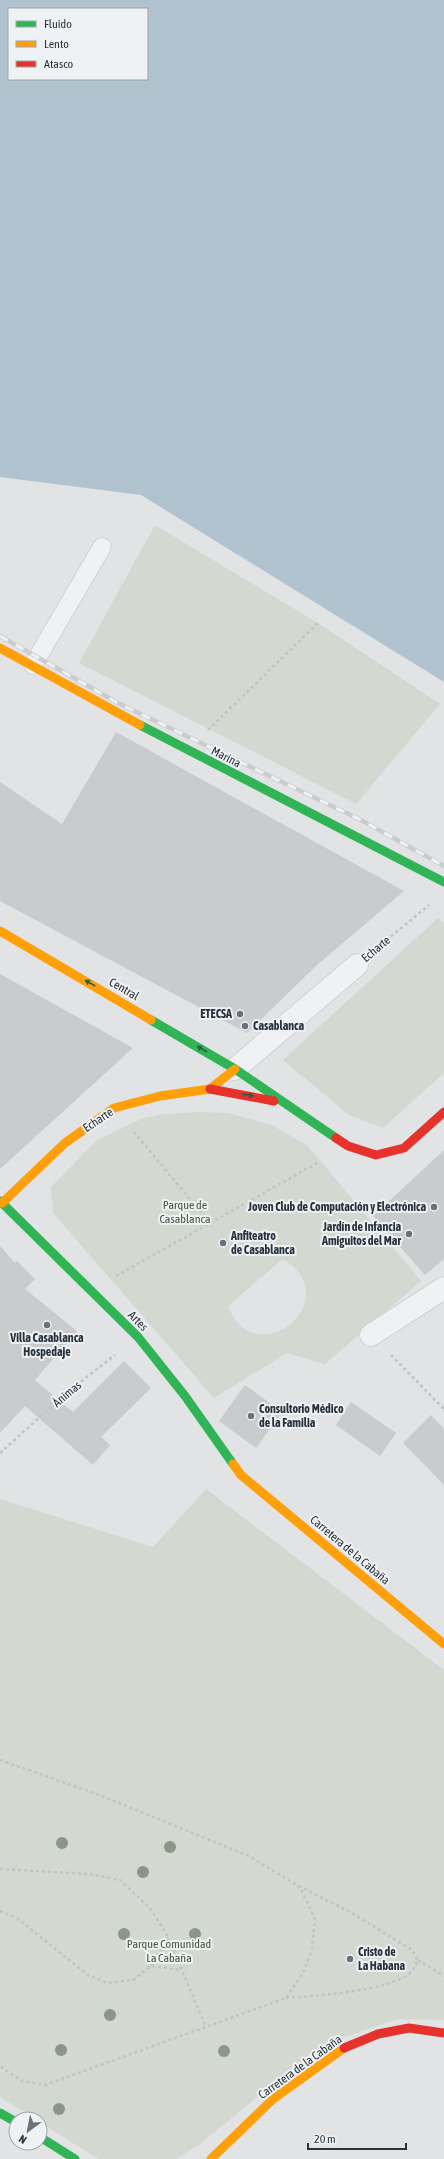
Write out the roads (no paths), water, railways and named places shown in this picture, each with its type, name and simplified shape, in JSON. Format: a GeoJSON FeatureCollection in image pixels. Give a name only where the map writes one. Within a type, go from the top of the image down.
{"type":"FeatureCollection","features":[{"type":"Feature","properties":{"kind":"street","name":"Marina"},"geometry":{"type":"LineString","coordinates":[[0,648],[185,750],[444,882]]}},
{"type":"Feature","properties":{"kind":"street","name":"Central"},"geometry":{"type":"LineString","coordinates":[[0,931],[235,1069]]}},
{"type":"Feature","properties":{"kind":"street","name":"Echarte"},"geometry":{"type":"LineString","coordinates":[[1,1202],[65,1143],[114,1108],[160,1096],[210,1089],[357,965]]}},
{"type":"Feature","properties":{"kind":"street"},"geometry":{"type":"LineString","coordinates":[[235,1069],[348,1146],[376,1155],[404,1148],[444,1112]]}},
{"type":"Feature","properties":{"kind":"street"},"geometry":{"type":"LineString","coordinates":[[210,1089],[285,1104]]}},
{"type":"Feature","properties":{"kind":"street","name":"Artes"},"geometry":{"type":"LineString","coordinates":[[1,1202],[138,1337],[185,1396],[241,1475]]}},
{"type":"Feature","properties":{"kind":"street"},"geometry":{"type":"LineString","coordinates":[[371,1335],[444,1288]]}},
{"type":"Feature","properties":{"kind":"street","name":"Carretera de la Cabaña"},"geometry":{"type":"LineString","coordinates":[[241,1475],[444,1644]]}},
{"type":"Feature","properties":{"kind":"street","name":"Carretera de la Cabaña"},"geometry":{"type":"LineString","coordinates":[[211,2158],[273,2099],[345,2046],[378,2034],[410,2028],[444,2033]]}},
{"type":"Feature","properties":{"kind":"street"},"geometry":{"type":"LineString","coordinates":[[48,2142],[76,2159]]}},
{"type":"Feature","properties":{"kind":"lane"},"geometry":{"type":"LineString","coordinates":[[33,665],[102,547]]}},
{"type":"Feature","properties":{"kind":"water"},"geometry":{"type":"Polygon","coordinates":[[[0,0],[444,0],[444,682],[141,495],[0,477],[0,0]]]}},
{"type":"Feature","properties":{"kind":"railway"},"geometry":{"type":"LineString","coordinates":[[0,636],[118,703],[361,820],[444,866]]}},
{"type":"Feature","properties":{"kind":"place","name":"ETECSA"},"geometry":{"type":"Point","coordinates":[240,1014]}},
{"type":"Feature","properties":{"kind":"place","name":"Casablanca"},"geometry":{"type":"Point","coordinates":[245,1026]}},
{"type":"Feature","properties":{"kind":"place","name":"Joven Club de Computación y Electrónica"},"geometry":{"type":"Point","coordinates":[434,1207]}},
{"type":"Feature","properties":{"kind":"place","name":"Jardín de Infancia Amiguitos del Mar"},"geometry":{"type":"Point","coordinates":[409,1234]}},
{"type":"Feature","properties":{"kind":"place","name":"Anfiteatro de Casablanca"},"geometry":{"type":"Point","coordinates":[223,1243]}},
{"type":"Feature","properties":{"kind":"place","name":"Villa Casablanca Hospedaje"},"geometry":{"type":"Point","coordinates":[47,1325]}},
{"type":"Feature","properties":{"kind":"place","name":"Consultorio Médico de la Familia"},"geometry":{"type":"Point","coordinates":[251,1416]}},
{"type":"Feature","properties":{"kind":"place","name":"Cristo de La Habana"},"geometry":{"type":"Point","coordinates":[350,1959]}},
{"type":"Feature","properties":{"kind":"park label","name":"Parque de Casablanca"},"geometry":{"type":"Point","coordinates":[185,1212]}},
{"type":"Feature","properties":{"kind":"park label","name":"Parque Comunidad La Cabaña"},"geometry":{"type":"Point","coordinates":[169,1951]}}]}
